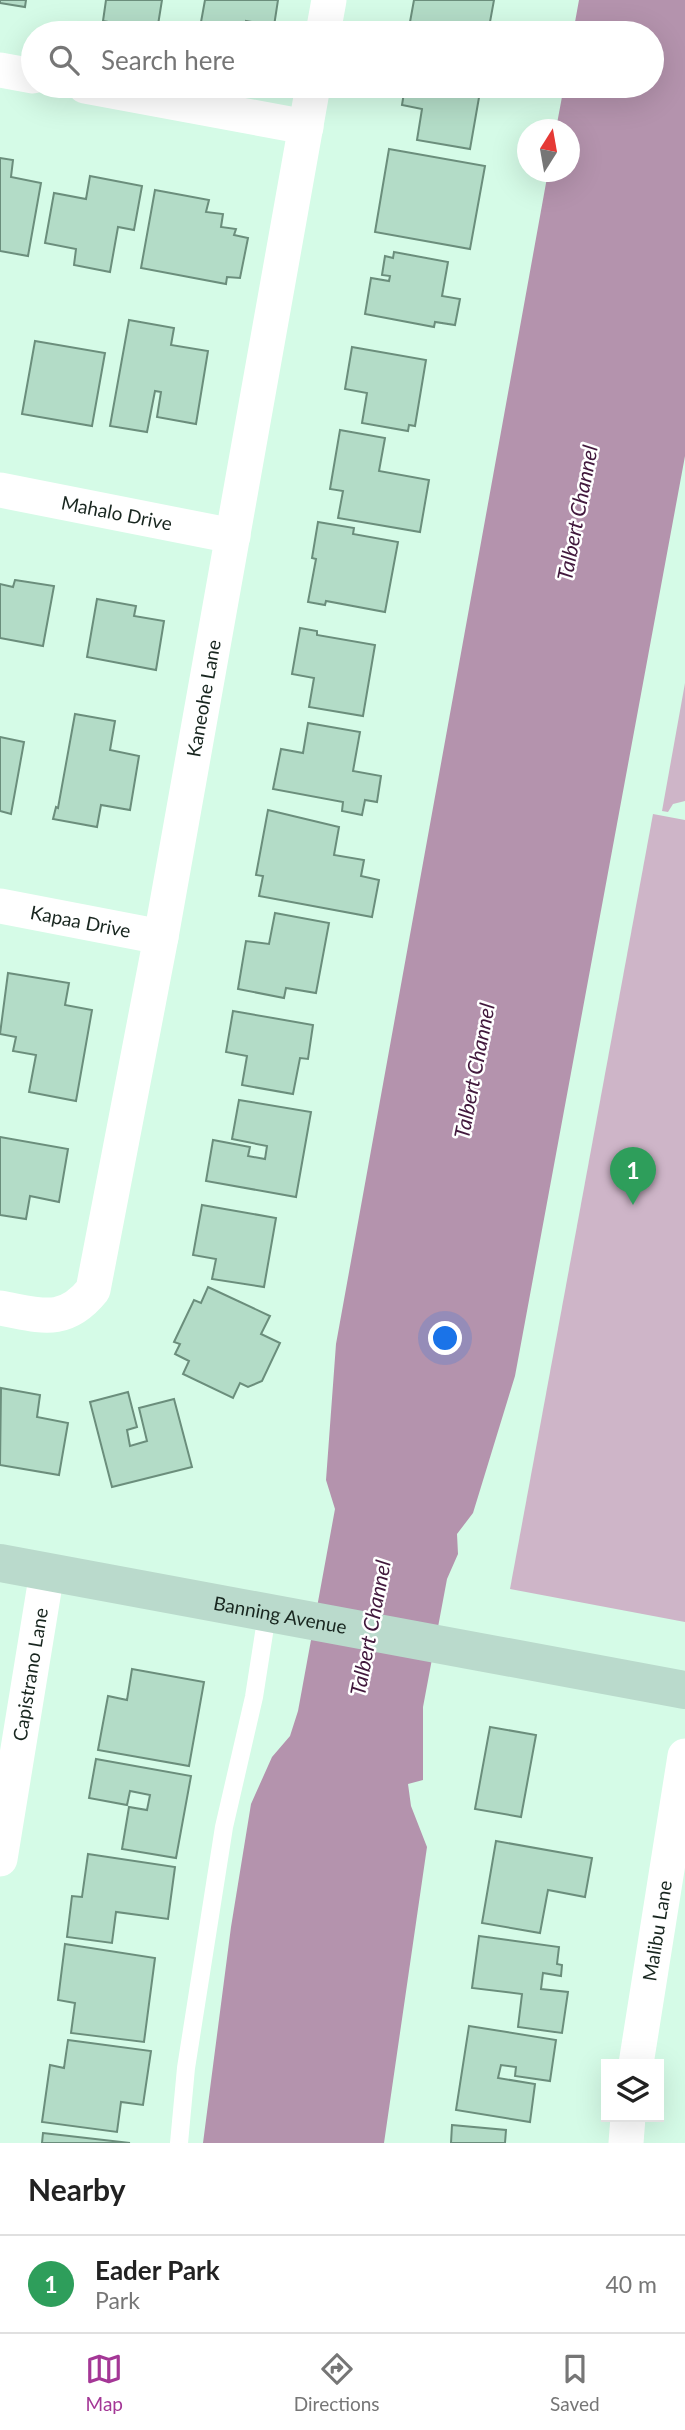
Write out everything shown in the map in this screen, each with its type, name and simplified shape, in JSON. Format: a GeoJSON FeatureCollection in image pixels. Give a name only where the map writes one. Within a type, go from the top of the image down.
{"type":"FeatureCollection","features":[{"type":"Feature","properties":{"kind":"street"},"geometry":{"type":"LineString","coordinates":[[325,21],[329,0]]}},
{"type":"Feature","properties":{"kind":"street"},"geometry":{"type":"LineString","coordinates":[[0,70],[21,74]]}},
{"type":"Feature","properties":{"kind":"street"},"geometry":{"type":"LineString","coordinates":[[150,98],[306,127]]}},
{"type":"Feature","properties":{"kind":"street","name":"Kaneohe Lane"},"geometry":{"type":"LineString","coordinates":[[0,1308],[51,1317],[79,1307],[93,1290],[161,937],[311,98]]}},
{"type":"Feature","properties":{"kind":"street","name":"Mahalo Drive"},"geometry":{"type":"LineString","coordinates":[[0,491],[233,536]]}},
{"type":"Feature","properties":{"kind":"street","name":"Kapaa Drive"},"geometry":{"type":"LineString","coordinates":[[0,906],[161,937]]}},
{"type":"Feature","properties":{"kind":"street","name":"Banning Avenue"},"geometry":{"type":"LineString","coordinates":[[0,1563],[685,1690]]}},
{"type":"Feature","properties":{"kind":"street","name":"Capistrano Lane"},"geometry":{"type":"LineString","coordinates":[[0,1859],[47,1572]]}},
{"type":"Feature","properties":{"kind":"street","name":"Malibu Lane"},"geometry":{"type":"LineString","coordinates":[[637,2059],[685,1756]]}},
{"type":"Feature","properties":{"kind":"street"},"geometry":{"type":"LineString","coordinates":[[625,2143],[627,2122]]}},
{"type":"Feature","properties":{"kind":"lane"},"geometry":{"type":"LineString","coordinates":[[179,2143],[186,2068],[224,1827],[254,1697],[267,1614]]}},
{"type":"Feature","properties":{"kind":"shaded area"},"geometry":{"type":"Polygon","coordinates":[[[685,683],[685,801],[673,804],[668,812],[662,811],[685,683]]]}},
{"type":"Feature","properties":{"kind":"shaded area"},"geometry":{"type":"Polygon","coordinates":[[[653,814],[685,820],[685,1622],[510,1589],[653,814]]]}},
{"type":"Feature","properties":{"kind":"water","name":"Talbert Channel"},"geometry":{"type":"Polygon","coordinates":[[[579,0],[685,0],[685,456],[515,1376],[473,1513],[457,1534],[458,1554],[447,1579],[423,1707],[423,1780],[408,1784],[411,1806],[427,1847],[384,2143],[203,2143],[231,1927],[251,1804],[272,1757],[290,1736],[298,1711],[335,1509],[326,1480],[336,1344],[546,182],[580,182],[580,119],[558,119],[562,98],[664,98],[664,21],[575,21],[579,0]]]}},
{"type":"Feature","properties":{"kind":"building"},"geometry":{"type":"Polygon","coordinates":[[[0,0],[26,0],[25,7],[0,3],[0,0]]]}},
{"type":"Feature","properties":{"kind":"building"},"geometry":{"type":"Polygon","coordinates":[[[106,0],[162,0],[159,21],[103,21],[106,0]]]}},
{"type":"Feature","properties":{"kind":"building"},"geometry":{"type":"Polygon","coordinates":[[[205,0],[278,0],[275,21],[201,21],[205,0]]]}},
{"type":"Feature","properties":{"kind":"building"},"geometry":{"type":"Polygon","coordinates":[[[414,0],[494,0],[490,21],[410,21],[414,0]]]}},
{"type":"Feature","properties":{"kind":"building"},"geometry":{"type":"Polygon","coordinates":[[[403,98],[479,98],[470,149],[417,140],[422,109],[402,105],[403,98]]]}},
{"type":"Feature","properties":{"kind":"building"},"geometry":{"type":"Polygon","coordinates":[[[389,149],[485,166],[470,249],[375,232],[389,149]]]}},
{"type":"Feature","properties":{"kind":"building"},"geometry":{"type":"Polygon","coordinates":[[[0,158],[13,160],[11,177],[41,183],[28,256],[0,251],[0,158]]]}},
{"type":"Feature","properties":{"kind":"building"},"geometry":{"type":"Polygon","coordinates":[[[90,176],[142,186],[134,230],[118,227],[110,272],[74,265],[76,249],[45,243],[54,193],[86,199],[90,176]]]}},
{"type":"Feature","properties":{"kind":"building"},"geometry":{"type":"Polygon","coordinates":[[[155,190],[209,200],[206,212],[223,214],[221,227],[236,229],[234,235],[248,238],[240,278],[227,277],[226,284],[141,268],[155,190]]]}},
{"type":"Feature","properties":{"kind":"building"},"geometry":{"type":"Polygon","coordinates":[[[394,252],[448,262],[442,296],[460,299],[455,325],[435,322],[434,327],[365,314],[371,278],[389,281],[390,276],[382,275],[385,256],[393,258],[394,252]]]}},
{"type":"Feature","properties":{"kind":"building"},"geometry":{"type":"Polygon","coordinates":[[[129,320],[174,328],[171,345],[208,351],[196,424],[157,417],[161,392],[155,391],[147,432],[110,426],[129,320]]]}},
{"type":"Feature","properties":{"kind":"building"},"geometry":{"type":"Polygon","coordinates":[[[35,341],[105,353],[92,426],[22,414],[35,341]]]}},
{"type":"Feature","properties":{"kind":"building"},"geometry":{"type":"Polygon","coordinates":[[[352,347],[426,360],[415,426],[409,425],[408,431],[362,423],[367,393],[345,389],[352,347]]]}},
{"type":"Feature","properties":{"kind":"building"},"geometry":{"type":"Polygon","coordinates":[[[340,430],[385,438],[379,471],[429,480],[420,532],[338,518],[343,491],[330,489],[340,430]]]}},
{"type":"Feature","properties":{"kind":"building"},"geometry":{"type":"Polygon","coordinates":[[[318,522],[354,528],[353,534],[398,542],[385,612],[326,601],[325,605],[308,602],[316,559],[312,558],[318,522]]]}},
{"type":"Feature","properties":{"kind":"building"},"geometry":{"type":"Polygon","coordinates":[[[15,580],[54,586],[43,646],[0,638],[0,584],[13,587],[15,580]]]}},
{"type":"Feature","properties":{"kind":"building"},"geometry":{"type":"Polygon","coordinates":[[[97,599],[136,606],[134,616],[164,621],[156,670],[87,657],[97,599]]]}},
{"type":"Feature","properties":{"kind":"building"},"geometry":{"type":"Polygon","coordinates":[[[300,628],[317,631],[317,635],[375,645],[363,716],[309,707],[314,678],[292,674],[300,628]]]}},
{"type":"Feature","properties":{"kind":"building"},"geometry":{"type":"Polygon","coordinates":[[[75,714],[115,721],[110,750],[139,756],[130,810],[101,805],[97,827],[53,819],[56,807],[58,808],[75,714]]]}},
{"type":"Feature","properties":{"kind":"building"},"geometry":{"type":"Polygon","coordinates":[[[308,723],[360,732],[353,771],[381,776],[377,802],[365,800],[362,815],[342,811],[343,802],[273,789],[281,749],[303,753],[308,723]]]}},
{"type":"Feature","properties":{"kind":"building"},"geometry":{"type":"Polygon","coordinates":[[[0,737],[24,742],[11,814],[0,811],[0,737]]]}},
{"type":"Feature","properties":{"kind":"building"},"geometry":{"type":"Polygon","coordinates":[[[268,810],[339,827],[334,855],[364,860],[361,876],[379,880],[372,917],[259,896],[263,876],[256,875],[268,810]]]}},
{"type":"Feature","properties":{"kind":"building"},"geometry":{"type":"Polygon","coordinates":[[[275,913],[329,923],[316,993],[286,988],[284,998],[238,989],[246,941],[269,944],[275,913]]]}},
{"type":"Feature","properties":{"kind":"building"},"geometry":{"type":"Polygon","coordinates":[[[8,973],[69,983],[65,1005],[92,1010],[76,1101],[29,1092],[36,1055],[13,1051],[16,1037],[0,1034],[8,973]]]}},
{"type":"Feature","properties":{"kind":"building"},"geometry":{"type":"Polygon","coordinates":[[[233,1011],[313,1025],[308,1059],[300,1058],[293,1094],[242,1085],[247,1056],[226,1052],[233,1011]]]}},
{"type":"Feature","properties":{"kind":"building"},"geometry":{"type":"Polygon","coordinates":[[[239,1100],[311,1112],[296,1197],[206,1181],[213,1140],[250,1147],[248,1156],[265,1159],[267,1146],[232,1139],[239,1100]]]}},
{"type":"Feature","properties":{"kind":"building"},"geometry":{"type":"Polygon","coordinates":[[[0,1137],[68,1149],[59,1202],[30,1196],[26,1219],[0,1215],[0,1137]]]}},
{"type":"Feature","properties":{"kind":"building"},"geometry":{"type":"Polygon","coordinates":[[[202,1205],[276,1218],[264,1287],[212,1279],[216,1259],[193,1255],[202,1205]]]}},
{"type":"Feature","properties":{"kind":"building"},"geometry":{"type":"Polygon","coordinates":[[[208,1287],[270,1316],[261,1334],[280,1343],[262,1381],[248,1387],[240,1383],[233,1398],[183,1374],[189,1361],[175,1354],[180,1344],[174,1342],[194,1300],[201,1303],[208,1287]]]}},
{"type":"Feature","properties":{"kind":"building"},"geometry":{"type":"Polygon","coordinates":[[[1,1388],[40,1395],[37,1417],[68,1423],[59,1475],[0,1465],[1,1388]]]}},
{"type":"Feature","properties":{"kind":"building"},"geometry":{"type":"Polygon","coordinates":[[[128,1392],[137,1427],[127,1430],[130,1446],[147,1441],[139,1408],[174,1399],[192,1467],[112,1487],[90,1402],[128,1392]]]}},
{"type":"Feature","properties":{"kind":"building"},"geometry":{"type":"Polygon","coordinates":[[[132,1669],[204,1682],[189,1766],[98,1750],[108,1696],[127,1700],[132,1669]]]}},
{"type":"Feature","properties":{"kind":"building"},"geometry":{"type":"Polygon","coordinates":[[[490,1727],[536,1735],[521,1817],[475,1809],[490,1727]]]}},
{"type":"Feature","properties":{"kind":"building"},"geometry":{"type":"Polygon","coordinates":[[[96,1759],[191,1776],[176,1858],[122,1849],[129,1807],[147,1810],[150,1795],[130,1791],[127,1805],[89,1798],[96,1759]]]}},
{"type":"Feature","properties":{"kind":"building"},"geometry":{"type":"Polygon","coordinates":[[[496,1841],[592,1858],[585,1897],[548,1890],[540,1933],[482,1923],[496,1841]]]}},
{"type":"Feature","properties":{"kind":"building"},"geometry":{"type":"Polygon","coordinates":[[[88,1854],[175,1867],[168,1919],[116,1912],[112,1943],[67,1937],[72,1896],[82,1897],[88,1854]]]}},
{"type":"Feature","properties":{"kind":"building"},"geometry":{"type":"Polygon","coordinates":[[[479,1936],[559,1947],[557,1964],[562,1965],[561,1976],[543,1973],[541,1989],[568,1992],[562,2033],[518,2027],[522,1994],[472,1988],[479,1936]]]}},
{"type":"Feature","properties":{"kind":"building"},"geometry":{"type":"Polygon","coordinates":[[[65,1944],[155,1958],[144,2042],[71,2033],[75,2003],[58,2000],[65,1944]]]}},
{"type":"Feature","properties":{"kind":"building"},"geometry":{"type":"Polygon","coordinates":[[[469,2026],[556,2040],[550,2081],[515,2076],[516,2067],[501,2065],[498,2078],[535,2084],[530,2122],[456,2110],[469,2026]]]}},
{"type":"Feature","properties":{"kind":"building"},"geometry":{"type":"Polygon","coordinates":[[[68,2040],[151,2051],[143,2105],[121,2102],[117,2132],[42,2122],[50,2065],[64,2068],[68,2040]]]}},
{"type":"Feature","properties":{"kind":"building"},"geometry":{"type":"Polygon","coordinates":[[[452,2125],[506,2130],[505,2143],[451,2143],[452,2125]]]}},
{"type":"Feature","properties":{"kind":"building"},"geometry":{"type":"Polygon","coordinates":[[[43,2133],[130,2143],[42,2143],[43,2133]]]}},
{"type":"Feature","properties":{"kind":"place","name":"Eader Park"},"geometry":{"type":"Point","coordinates":[633,1205]}}]}
